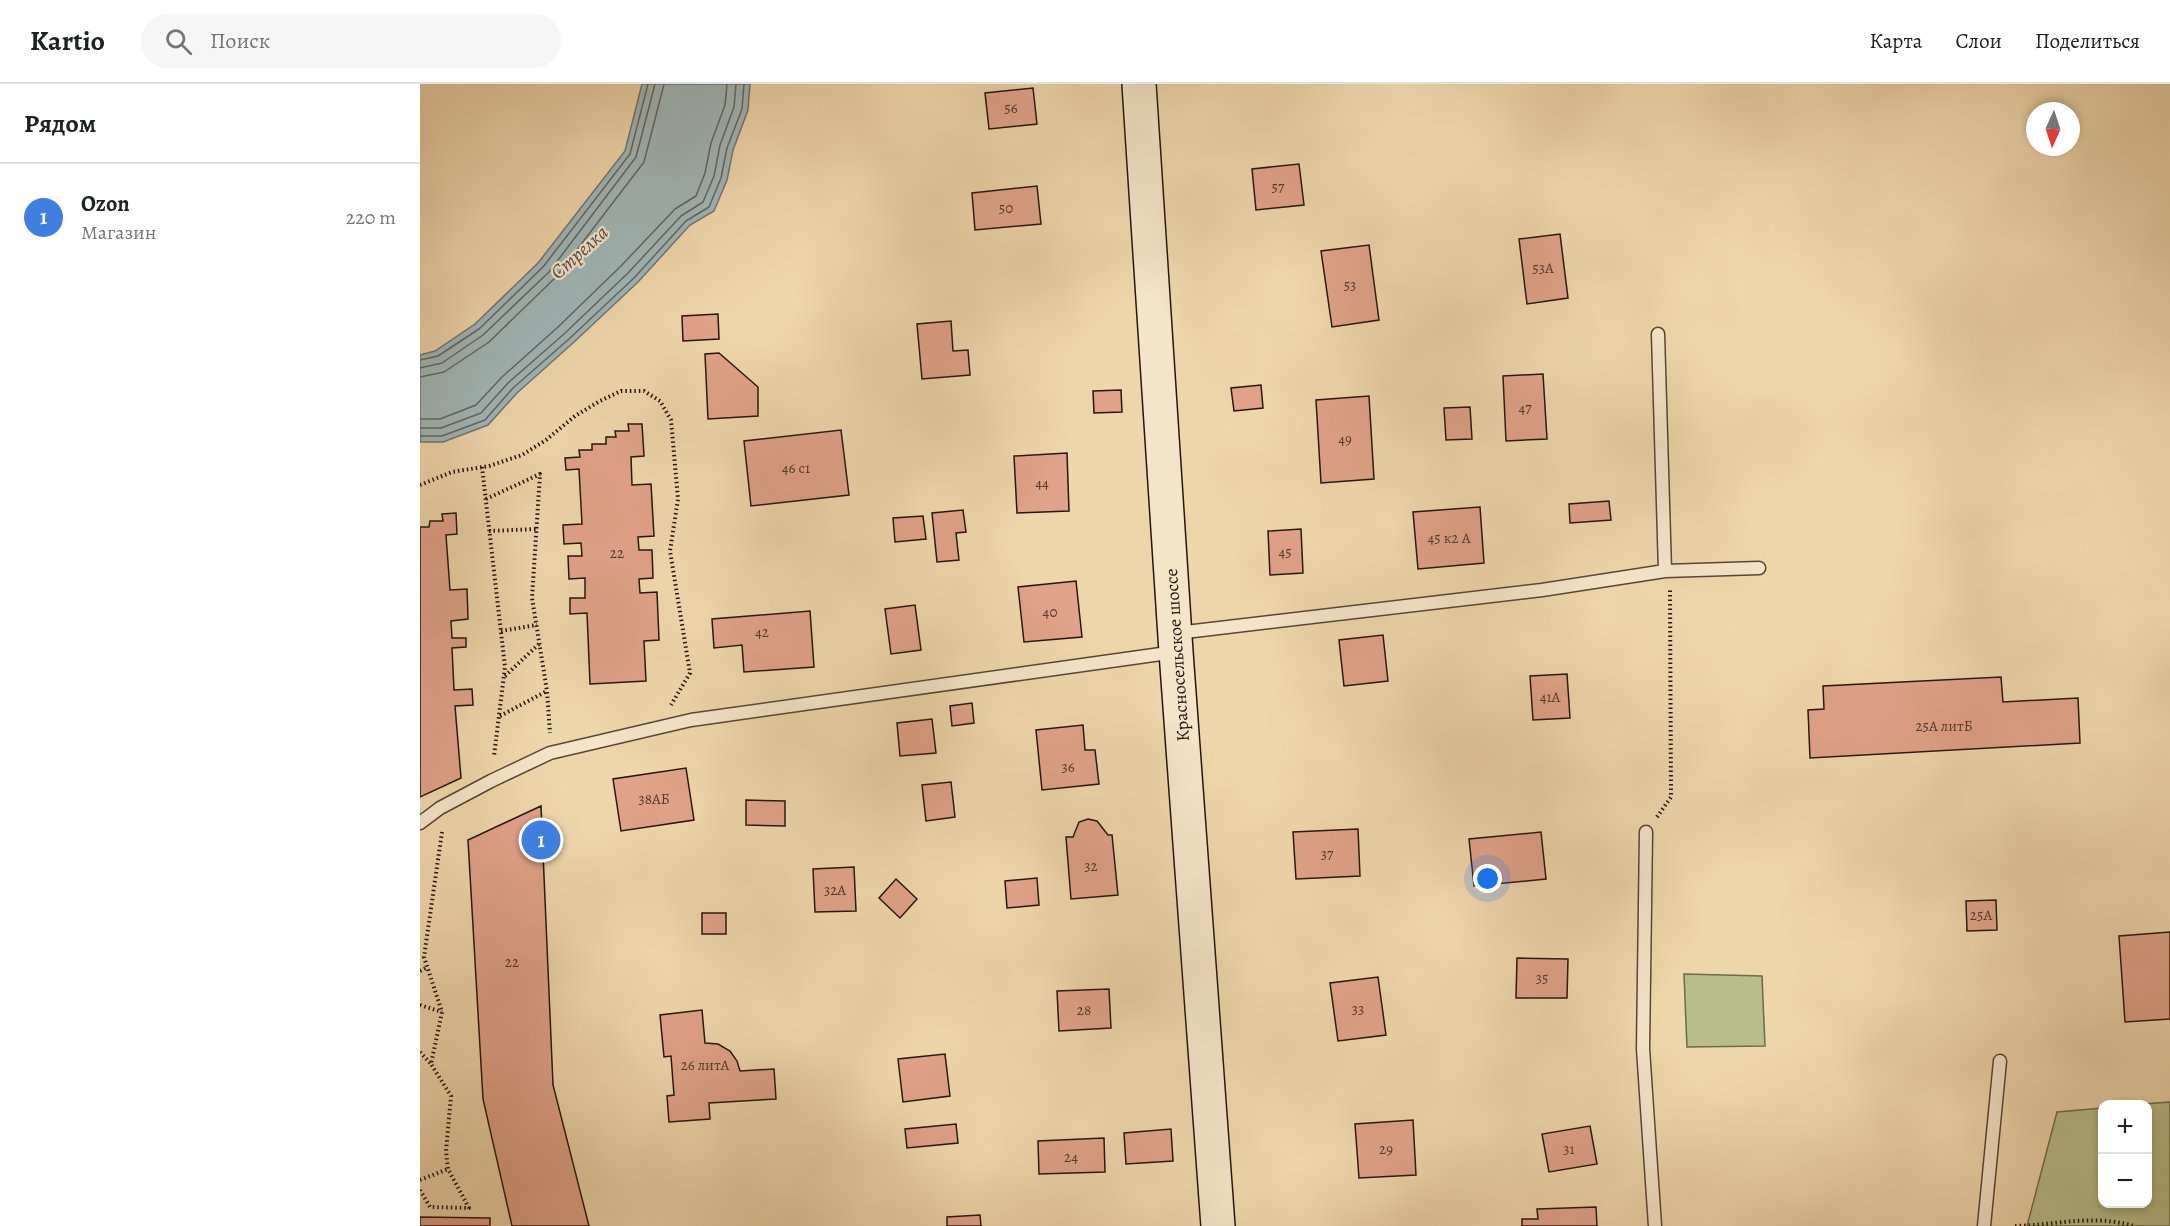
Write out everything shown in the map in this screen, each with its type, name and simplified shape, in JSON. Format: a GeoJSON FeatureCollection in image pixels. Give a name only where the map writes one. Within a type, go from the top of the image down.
{"type":"FeatureCollection","features":[{"type":"Feature","properties":{"kind":"main road","name":"Красносельское шоссе"},"geometry":{"type":"LineString","coordinates":[[1139,84],[1218,1226]]}},
{"type":"Feature","properties":{"kind":"lane"},"geometry":{"type":"LineString","coordinates":[[1658,334],[1665,571]]}},
{"type":"Feature","properties":{"kind":"lane"},"geometry":{"type":"LineString","coordinates":[[420,823],[440,808],[550,753],[691,720],[1176,643],[1665,571],[1758,568]]}},
{"type":"Feature","properties":{"kind":"lane"},"geometry":{"type":"LineString","coordinates":[[1646,832],[1643,1048],[1655,1226]]}},
{"type":"Feature","properties":{"kind":"lane"},"geometry":{"type":"LineString","coordinates":[[1984,1226],[2000,1061]]}},
{"type":"Feature","properties":{"kind":"path"},"geometry":{"type":"LineString","coordinates":[[420,485],[452,472],[482,467],[522,455],[546,440],[575,416],[600,400],[621,391],[644,392],[660,401],[671,420],[678,499],[670,551],[690,673],[672,703],[666,725]]}},
{"type":"Feature","properties":{"kind":"path"},"geometry":{"type":"LineString","coordinates":[[482,467],[505,667],[491,781]]}},
{"type":"Feature","properties":{"kind":"path"},"geometry":{"type":"LineString","coordinates":[[486,499],[540,474],[532,598],[548,691],[550,753]]}},
{"type":"Feature","properties":{"kind":"path"},"geometry":{"type":"LineString","coordinates":[[489,531],[537,529]]}},
{"type":"Feature","properties":{"kind":"path"},"geometry":{"type":"LineString","coordinates":[[1646,832],[1671,797],[1670,590],[1665,571]]}},
{"type":"Feature","properties":{"kind":"path"},"geometry":{"type":"LineString","coordinates":[[501,631],[537,625]]}},
{"type":"Feature","properties":{"kind":"path"},"geometry":{"type":"LineString","coordinates":[[504,677],[540,644]]}},
{"type":"Feature","properties":{"kind":"path"},"geometry":{"type":"LineString","coordinates":[[500,716],[548,691]]}},
{"type":"Feature","properties":{"kind":"path"},"geometry":{"type":"LineString","coordinates":[[431,1064],[442,1012],[422,957],[443,823],[440,808]]}},
{"type":"Feature","properties":{"kind":"path"},"geometry":{"type":"LineString","coordinates":[[420,971],[426,968]]}},
{"type":"Feature","properties":{"kind":"path"},"geometry":{"type":"LineString","coordinates":[[420,1005],[442,1012]]}},
{"type":"Feature","properties":{"kind":"path"},"geometry":{"type":"LineString","coordinates":[[420,1052],[431,1064],[451,1096],[446,1151],[447,1168],[469,1208],[430,1207],[420,1190]]}},
{"type":"Feature","properties":{"kind":"path"},"geometry":{"type":"LineString","coordinates":[[420,1180],[447,1168]]}},
{"type":"Feature","properties":{"kind":"path"},"geometry":{"type":"LineString","coordinates":[[2014,1226],[2034,1226],[2074,1220],[2117,1221],[2134,1226]]}},
{"type":"Feature","properties":{"kind":"green space"},"geometry":{"type":"Polygon","coordinates":[[[1684,974],[1762,976],[1765,1046],[1687,1047],[1684,974]]]}},
{"type":"Feature","properties":{"kind":"green space"},"geometry":{"type":"Polygon","coordinates":[[[2170,1102],[2170,1226],[2027,1226],[2057,1112],[2098,1108],[2098,1208],[2152,1208],[2152,1103],[2170,1102]]]}},
{"type":"Feature","properties":{"kind":"water","name":"Стрелка"},"geometry":{"type":"Polygon","coordinates":[[[642,84],[750,84],[748,110],[733,150],[727,180],[714,211],[690,225],[638,282],[517,393],[488,425],[443,442],[420,442],[420,355],[435,351],[475,324],[538,263],[625,151],[642,84]]]}},
{"type":"Feature","properties":{"kind":"building"},"geometry":{"type":"Polygon","coordinates":[[[1033,88],[1037,124],[989,129],[985,93],[1033,88]]]}},
{"type":"Feature","properties":{"kind":"building"},"geometry":{"type":"Polygon","coordinates":[[[1299,164],[1304,205],[1256,210],[1252,169],[1299,164]]]}},
{"type":"Feature","properties":{"kind":"building"},"geometry":{"type":"Polygon","coordinates":[[[1037,186],[1041,224],[975,230],[972,193],[1037,186]]]}},
{"type":"Feature","properties":{"kind":"building"},"geometry":{"type":"Polygon","coordinates":[[[1560,234],[1568,298],[1527,304],[1519,239],[1560,234]]]}},
{"type":"Feature","properties":{"kind":"building"},"geometry":{"type":"Polygon","coordinates":[[[1369,245],[1379,320],[1332,327],[1321,251],[1369,245]]]}},
{"type":"Feature","properties":{"kind":"building"},"geometry":{"type":"Polygon","coordinates":[[[718,314],[719,339],[683,341],[682,316],[718,314]]]}},
{"type":"Feature","properties":{"kind":"building"},"geometry":{"type":"Polygon","coordinates":[[[951,321],[953,351],[968,350],[970,375],[922,379],[917,324],[951,321]]]}},
{"type":"Feature","properties":{"kind":"building"},"geometry":{"type":"Polygon","coordinates":[[[719,353],[758,387],[758,416],[708,419],[705,354],[719,353]]]}},
{"type":"Feature","properties":{"kind":"building"},"geometry":{"type":"Polygon","coordinates":[[[1543,374],[1547,439],[1506,441],[1503,376],[1543,374]]]}},
{"type":"Feature","properties":{"kind":"building"},"geometry":{"type":"Polygon","coordinates":[[[1261,385],[1263,408],[1234,411],[1231,388],[1261,385]]]}},
{"type":"Feature","properties":{"kind":"building"},"geometry":{"type":"Polygon","coordinates":[[[1121,390],[1122,412],[1094,413],[1093,391],[1121,390]]]}},
{"type":"Feature","properties":{"kind":"building"},"geometry":{"type":"Polygon","coordinates":[[[1369,396],[1374,479],[1321,483],[1316,400],[1369,396]]]}},
{"type":"Feature","properties":{"kind":"building"},"geometry":{"type":"Polygon","coordinates":[[[1470,407],[1472,439],[1446,440],[1444,408],[1470,407]]]}},
{"type":"Feature","properties":{"kind":"building"},"geometry":{"type":"Polygon","coordinates":[[[628,424],[642,424],[644,456],[631,457],[632,485],[651,484],[654,536],[638,537],[639,550],[652,550],[653,578],[639,579],[640,593],[657,592],[659,640],[644,641],[646,681],[590,684],[587,613],[570,614],[570,598],[585,598],[585,578],[569,579],[568,556],[582,556],[581,543],[564,544],[563,525],[582,524],[579,469],[566,470],[565,458],[580,457],[579,450],[592,450],[592,444],[606,444],[606,437],[616,437],[615,431],[629,431],[628,424]]]}},
{"type":"Feature","properties":{"kind":"building"},"geometry":{"type":"Polygon","coordinates":[[[841,430],[849,495],[751,506],[744,441],[841,430]]]}},
{"type":"Feature","properties":{"kind":"building"},"geometry":{"type":"Polygon","coordinates":[[[1067,453],[1069,511],[1017,513],[1014,456],[1067,453]]]}},
{"type":"Feature","properties":{"kind":"building"},"geometry":{"type":"Polygon","coordinates":[[[1609,501],[1611,520],[1570,523],[1569,504],[1609,501]]]}},
{"type":"Feature","properties":{"kind":"building"},"geometry":{"type":"Polygon","coordinates":[[[1480,507],[1484,563],[1418,569],[1413,512],[1480,507]]]}},
{"type":"Feature","properties":{"kind":"building"},"geometry":{"type":"Polygon","coordinates":[[[963,510],[966,532],[956,533],[959,560],[937,562],[932,513],[963,510]]]}},
{"type":"Feature","properties":{"kind":"building"},"geometry":{"type":"Polygon","coordinates":[[[456,513],[457,534],[446,535],[450,590],[467,589],[468,619],[451,621],[452,638],[466,638],[466,647],[452,648],[454,690],[472,689],[473,705],[455,706],[461,778],[420,797],[420,527],[429,527],[430,521],[443,521],[442,514],[456,513]]]}},
{"type":"Feature","properties":{"kind":"building"},"geometry":{"type":"Polygon","coordinates":[[[923,516],[926,539],[895,542],[893,518],[923,516]]]}},
{"type":"Feature","properties":{"kind":"building"},"geometry":{"type":"Polygon","coordinates":[[[1301,529],[1303,573],[1270,575],[1268,531],[1301,529]]]}},
{"type":"Feature","properties":{"kind":"building"},"geometry":{"type":"Polygon","coordinates":[[[1076,581],[1082,637],[1024,642],[1018,587],[1076,581]]]}},
{"type":"Feature","properties":{"kind":"building"},"geometry":{"type":"Polygon","coordinates":[[[915,605],[921,650],[891,654],[885,609],[915,605]]]}},
{"type":"Feature","properties":{"kind":"building"},"geometry":{"type":"Polygon","coordinates":[[[810,611],[814,667],[744,672],[742,645],[714,648],[712,619],[810,611]]]}},
{"type":"Feature","properties":{"kind":"building"},"geometry":{"type":"Polygon","coordinates":[[[1383,635],[1388,681],[1344,686],[1339,640],[1383,635]]]}},
{"type":"Feature","properties":{"kind":"building"},"geometry":{"type":"Polygon","coordinates":[[[1567,674],[1570,718],[1533,720],[1530,676],[1567,674]]]}},
{"type":"Feature","properties":{"kind":"building"},"geometry":{"type":"Polygon","coordinates":[[[2001,677],[2003,702],[2078,698],[2080,743],[1810,758],[1808,710],[1824,709],[1823,686],[2001,677]]]}},
{"type":"Feature","properties":{"kind":"building"},"geometry":{"type":"Polygon","coordinates":[[[972,703],[974,723],[952,726],[950,706],[972,703]]]}},
{"type":"Feature","properties":{"kind":"building"},"geometry":{"type":"Polygon","coordinates":[[[932,719],[936,753],[900,756],[897,723],[932,719]]]}},
{"type":"Feature","properties":{"kind":"building"},"geometry":{"type":"Polygon","coordinates":[[[1083,725],[1085,750],[1095,750],[1099,784],[1042,790],[1036,730],[1083,725]]]}},
{"type":"Feature","properties":{"kind":"building"},"geometry":{"type":"Polygon","coordinates":[[[686,768],[694,820],[621,831],[613,779],[686,768]]]}},
{"type":"Feature","properties":{"kind":"building"},"geometry":{"type":"Polygon","coordinates":[[[951,782],[955,817],[926,821],[922,785],[951,782]]]}},
{"type":"Feature","properties":{"kind":"building"},"geometry":{"type":"Polygon","coordinates":[[[746,800],[785,801],[785,826],[746,825],[746,800]]]}},
{"type":"Feature","properties":{"kind":"building"},"geometry":{"type":"Polygon","coordinates":[[[541,806],[553,1085],[589,1226],[512,1226],[483,1099],[468,840],[541,806]]]}},
{"type":"Feature","properties":{"kind":"building"},"geometry":{"type":"Polygon","coordinates":[[[1088,819],[1097,821],[1108,835],[1112,835],[1118,895],[1071,899],[1066,837],[1073,837],[1079,822],[1088,819]]]}},
{"type":"Feature","properties":{"kind":"building"},"geometry":{"type":"Polygon","coordinates":[[[1358,829],[1360,876],[1296,879],[1293,832],[1358,829]]]}},
{"type":"Feature","properties":{"kind":"building"},"geometry":{"type":"Polygon","coordinates":[[[1541,832],[1546,879],[1474,886],[1469,839],[1541,832]]]}},
{"type":"Feature","properties":{"kind":"building"},"geometry":{"type":"Polygon","coordinates":[[[854,867],[856,911],[815,912],[813,869],[854,867]]]}},
{"type":"Feature","properties":{"kind":"building"},"geometry":{"type":"Polygon","coordinates":[[[1037,878],[1039,905],[1007,908],[1005,881],[1037,878]]]}},
{"type":"Feature","properties":{"kind":"building"},"geometry":{"type":"Polygon","coordinates":[[[896,879],[917,899],[900,918],[879,898],[896,879]]]}},
{"type":"Feature","properties":{"kind":"building"},"geometry":{"type":"Polygon","coordinates":[[[1996,900],[1997,930],[1967,931],[1966,901],[1996,900]]]}},
{"type":"Feature","properties":{"kind":"building"},"geometry":{"type":"Polygon","coordinates":[[[702,913],[726,913],[726,934],[702,934],[702,913]]]}},
{"type":"Feature","properties":{"kind":"building"},"geometry":{"type":"Polygon","coordinates":[[[2170,932],[2170,1019],[2125,1022],[2119,936],[2170,932]]]}},
{"type":"Feature","properties":{"kind":"building"},"geometry":{"type":"Polygon","coordinates":[[[1517,958],[1568,959],[1567,998],[1516,998],[1517,958]]]}},
{"type":"Feature","properties":{"kind":"building"},"geometry":{"type":"Polygon","coordinates":[[[1378,977],[1386,1035],[1338,1041],[1330,983],[1378,977]]]}},
{"type":"Feature","properties":{"kind":"building"},"geometry":{"type":"Polygon","coordinates":[[[1109,989],[1111,1028],[1059,1031],[1057,991],[1109,989]]]}},
{"type":"Feature","properties":{"kind":"building"},"geometry":{"type":"Polygon","coordinates":[[[702,1010],[705,1043],[718,1044],[730,1051],[740,1071],[774,1069],[776,1099],[709,1103],[710,1119],[669,1122],[667,1096],[674,1095],[671,1056],[664,1057],[660,1015],[702,1010]]]}},
{"type":"Feature","properties":{"kind":"building"},"geometry":{"type":"Polygon","coordinates":[[[945,1054],[950,1096],[903,1102],[898,1059],[945,1054]]]}},
{"type":"Feature","properties":{"kind":"building"},"geometry":{"type":"Polygon","coordinates":[[[1413,1120],[1416,1175],[1359,1178],[1355,1124],[1413,1120]]]}},
{"type":"Feature","properties":{"kind":"building"},"geometry":{"type":"Polygon","coordinates":[[[956,1124],[958,1143],[907,1148],[905,1129],[956,1124]]]}},
{"type":"Feature","properties":{"kind":"building"},"geometry":{"type":"Polygon","coordinates":[[[1590,1126],[1597,1164],[1549,1172],[1542,1134],[1590,1126]]]}},
{"type":"Feature","properties":{"kind":"building"},"geometry":{"type":"Polygon","coordinates":[[[1171,1129],[1173,1161],[1126,1164],[1124,1133],[1171,1129]]]}},
{"type":"Feature","properties":{"kind":"building"},"geometry":{"type":"Polygon","coordinates":[[[1104,1138],[1105,1172],[1039,1174],[1038,1141],[1104,1138]]]}},
{"type":"Feature","properties":{"kind":"building"},"geometry":{"type":"Polygon","coordinates":[[[1596,1207],[1597,1226],[1522,1226],[1522,1219],[1538,1219],[1537,1209],[1596,1207]]]}},
{"type":"Feature","properties":{"kind":"building"},"geometry":{"type":"Polygon","coordinates":[[[980,1215],[981,1226],[947,1226],[947,1217],[980,1215]]]}},
{"type":"Feature","properties":{"kind":"building"},"geometry":{"type":"Polygon","coordinates":[[[420,1217],[490,1218],[490,1226],[420,1226],[420,1217]]]}},
{"type":"Feature","properties":{"kind":"building"},"geometry":{"type":"Polygon","coordinates":[[[420,1217],[490,1218],[490,1226],[420,1226],[420,1217]]]}},
{"type":"Feature","properties":{"kind":"place","name":"Ozon"},"geometry":{"type":"Point","coordinates":[541,840]}}]}
